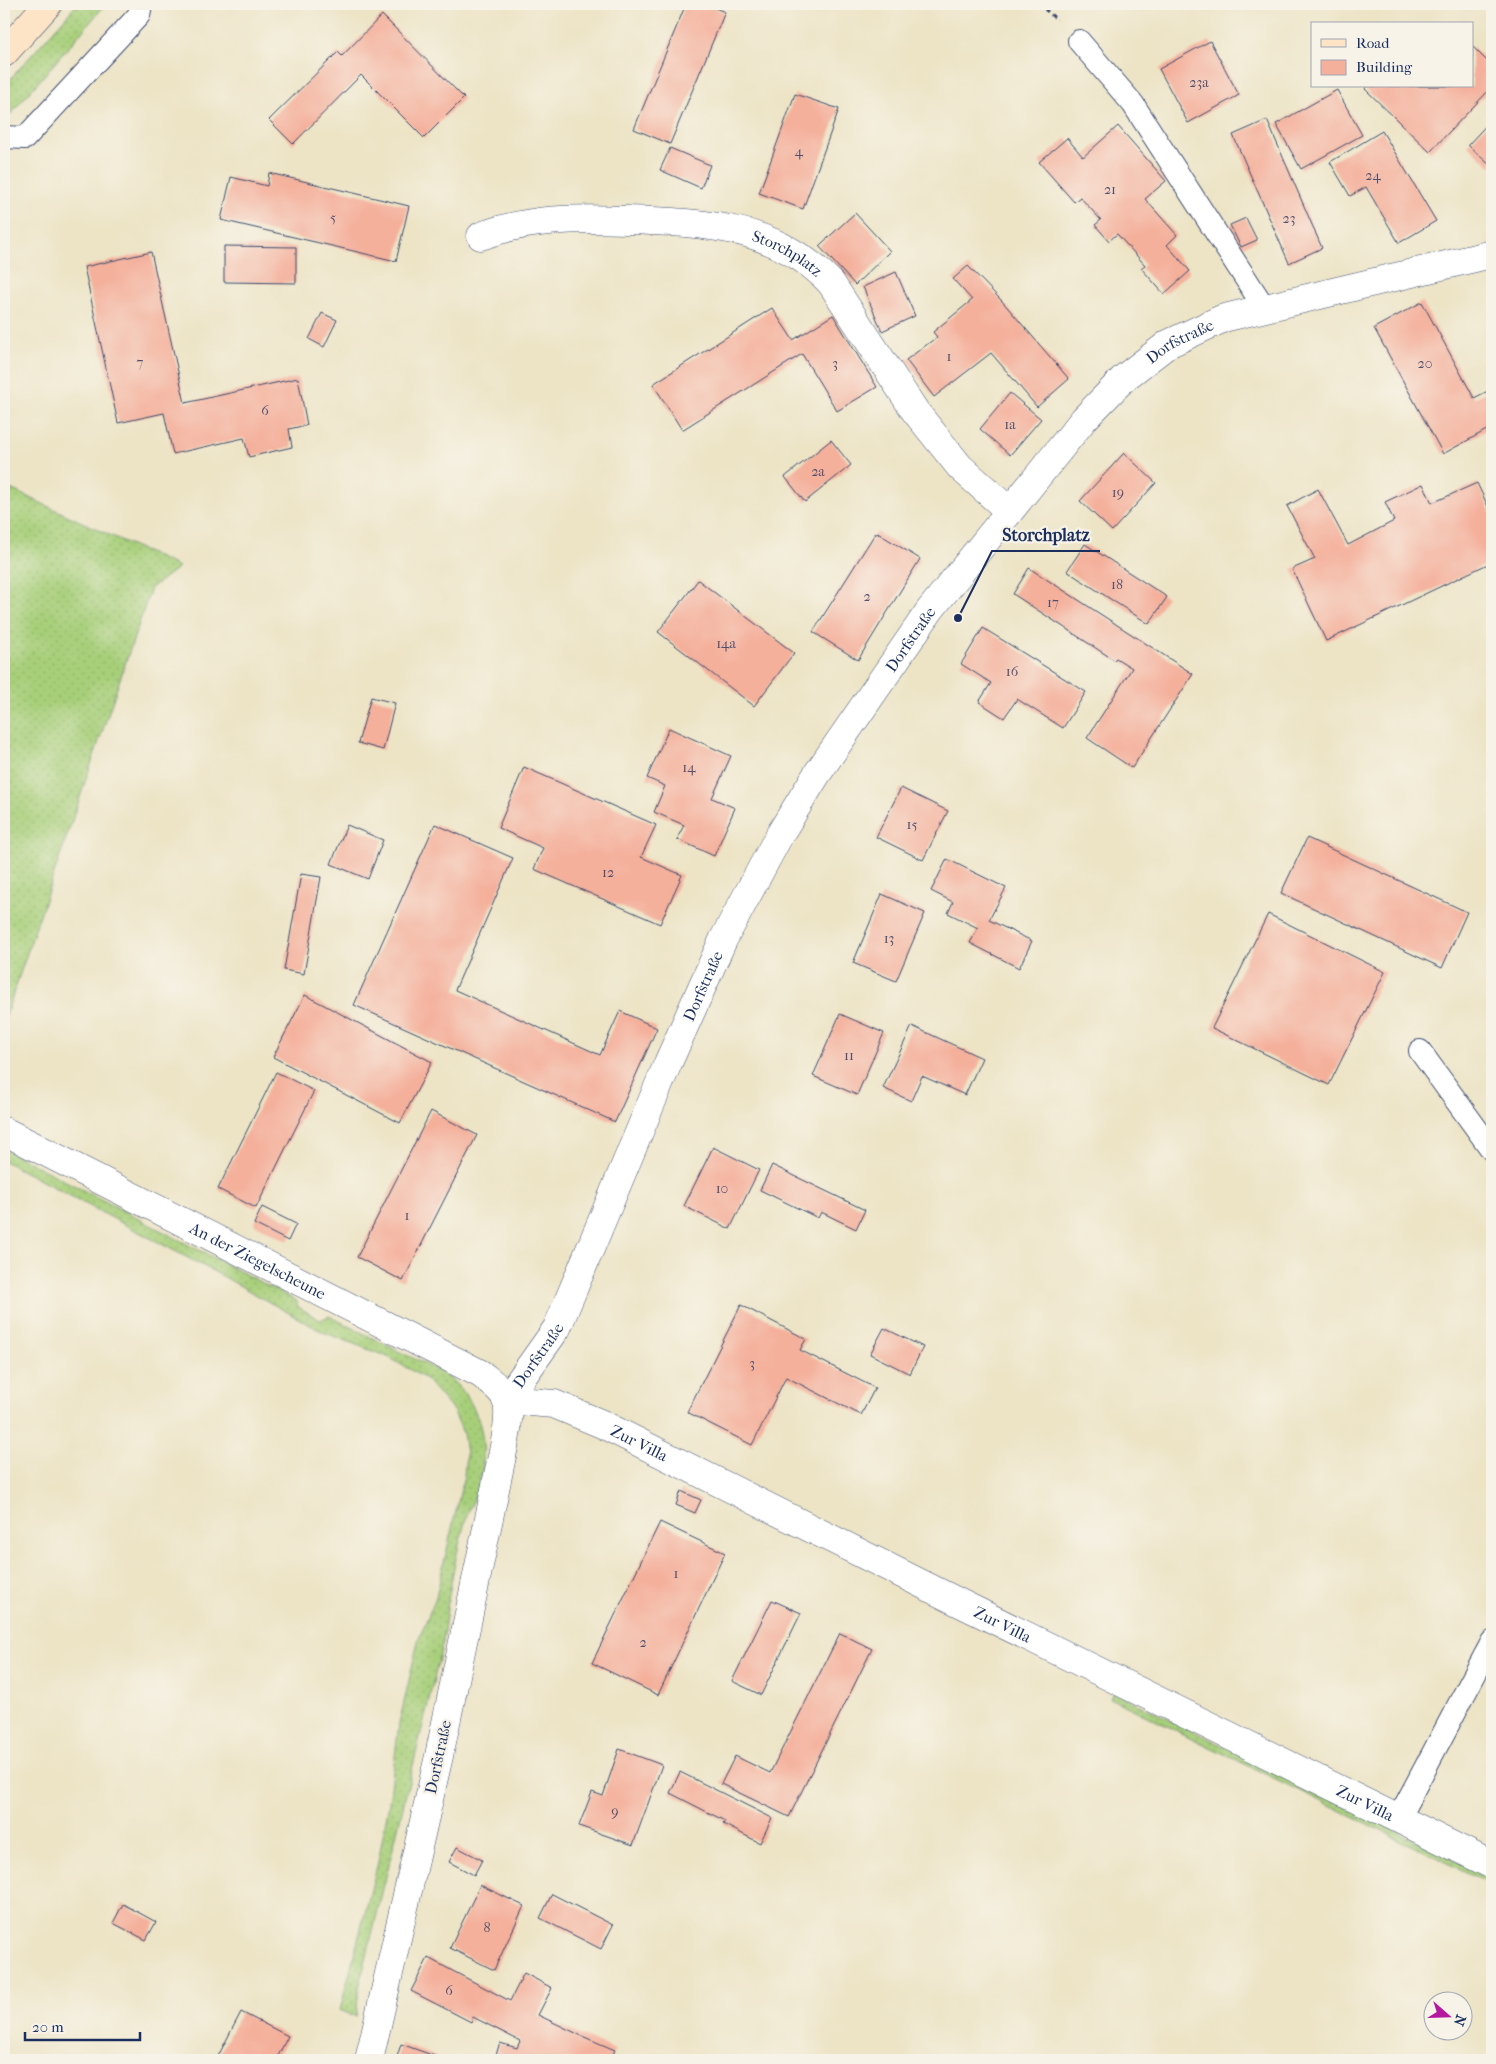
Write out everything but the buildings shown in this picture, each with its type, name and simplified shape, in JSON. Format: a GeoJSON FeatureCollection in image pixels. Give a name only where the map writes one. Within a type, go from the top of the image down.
{"type":"FeatureCollection","features":[{"type":"Feature","properties":{"kind":"main road"},"geometry":{"type":"LineString","coordinates":[[4,53],[48,4]]}},
{"type":"Feature","properties":{"kind":"street","name":"Storchplatz"},"geometry":{"type":"LineString","coordinates":[[481,236],[504,227],[540,221],[600,219],[696,223],[721,226],[755,236],[788,249],[816,267],[831,283],[915,411],[960,468],[1008,510]]}},
{"type":"Feature","properties":{"kind":"street","name":"Dorfstraße"},"geometry":{"type":"LineString","coordinates":[[369,2060],[439,1756],[501,1461],[508,1425],[506,1400],[557,1328],[668,1063],[719,949],[780,834],[817,774],[930,610],[1008,510],[1084,419],[1124,378],[1168,344],[1224,318],[1492,254]]}},
{"type":"Feature","properties":{"kind":"street","name":"An der Ziegelscheune"},"geometry":{"type":"LineString","coordinates":[[4,1131],[481,1374],[495,1386],[506,1400]]}},
{"type":"Feature","properties":{"kind":"street","name":"Zur Villa"},"geometry":{"type":"LineString","coordinates":[[506,1400],[554,1404],[602,1424],[1492,1865]]}},
{"type":"Feature","properties":{"kind":"lane"},"geometry":{"type":"LineString","coordinates":[[4,137],[25,138],[139,15],[141,4]]}},
{"type":"Feature","properties":{"kind":"lane"},"geometry":{"type":"LineString","coordinates":[[1079,41],[1132,104],[1264,307]]}},
{"type":"Feature","properties":{"kind":"lane"},"geometry":{"type":"LineString","coordinates":[[1420,1051],[1492,1150]]}},
{"type":"Feature","properties":{"kind":"lane"},"geometry":{"type":"LineString","coordinates":[[1398,1819],[1492,1642]]}},
{"type":"Feature","properties":{"kind":"green space"},"geometry":{"type":"Polygon","coordinates":[[[77,4],[106,4],[8,117],[4,119],[4,86],[77,4]]]}},
{"type":"Feature","properties":{"kind":"green space"},"geometry":{"type":"Polygon","coordinates":[[[4,486],[179,567],[151,588],[4,1021],[4,486]]]}},
{"type":"Feature","properties":{"kind":"green space"},"geometry":{"type":"Polygon","coordinates":[[[4,1149],[297,1301],[297,1306],[320,1320],[329,1316],[432,1367],[450,1379],[461,1390],[477,1415],[483,1443],[482,1473],[466,1518],[457,1551],[443,1642],[359,1988],[356,2017],[340,2010],[378,1862],[389,1803],[399,1724],[418,1641],[436,1597],[464,1476],[466,1454],[463,1433],[454,1412],[426,1379],[388,1357],[323,1332],[226,1278],[4,1161],[4,1149]]]}},
{"type":"Feature","properties":{"kind":"green space"},"geometry":{"type":"Polygon","coordinates":[[[1114,1692],[1492,1878],[1492,1885],[1110,1698],[1114,1692]]]}},
{"type":"Feature","properties":{"kind":"place","name":"Storchplatz"},"geometry":{"type":"Point","coordinates":[958,618]}}]}
